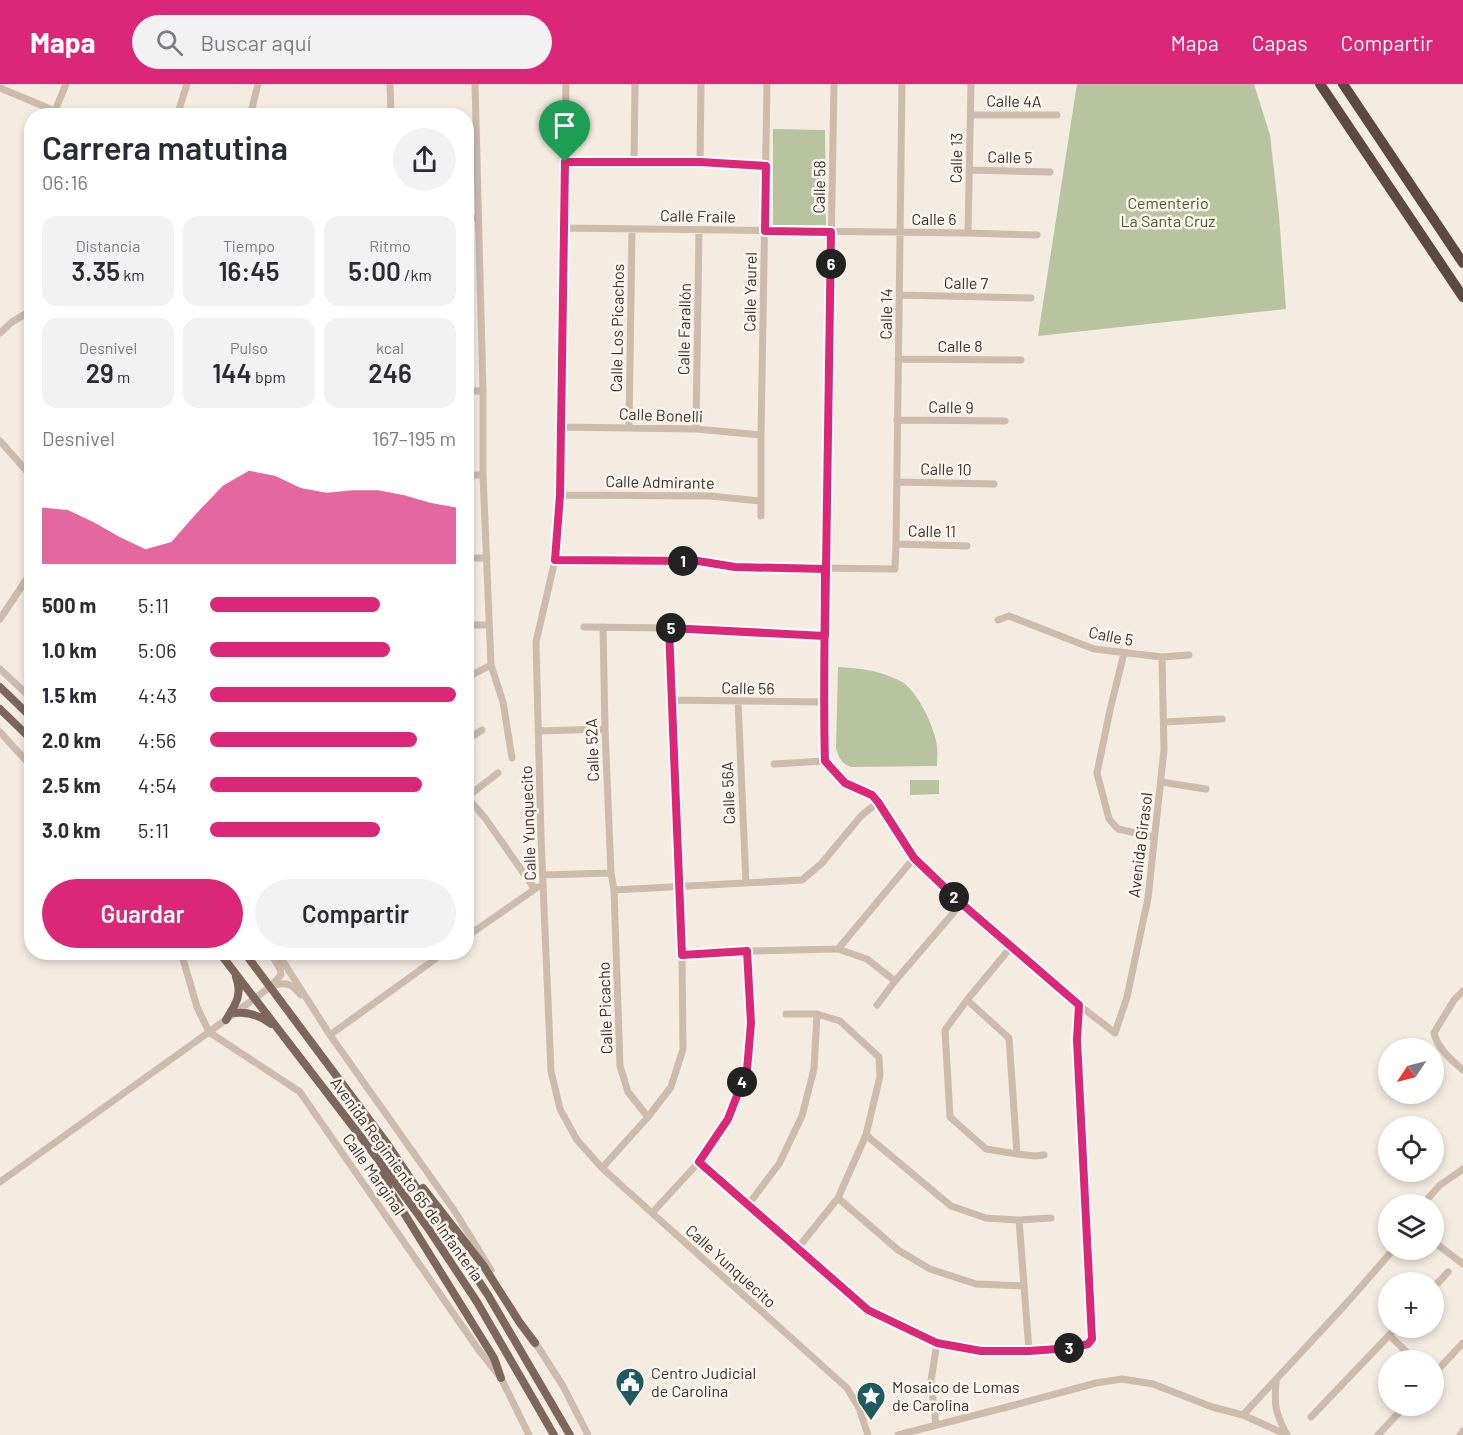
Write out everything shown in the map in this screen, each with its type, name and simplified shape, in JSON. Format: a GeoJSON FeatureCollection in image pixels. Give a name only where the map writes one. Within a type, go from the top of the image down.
{"type":"FeatureCollection","features":[{"type":"Feature","properties":{"kind":"highway"},"geometry":{"type":"LineString","coordinates":[[1320,84],[1463,297]]}},
{"type":"Feature","properties":{"kind":"highway"},"geometry":{"type":"LineString","coordinates":[[1343,84],[1463,263]]}},
{"type":"Feature","properties":{"kind":"main road"},"geometry":{"type":"LineString","coordinates":[[0,687],[24,710]]}},
{"type":"Feature","properties":{"kind":"main road"},"geometry":{"type":"LineString","coordinates":[[0,709],[24,732]]}},
{"type":"Feature","properties":{"kind":"main road","name":"Avenida Regimiento 65 de Infantería"},"geometry":{"type":"LineString","coordinates":[[225,960],[430,1231],[477,1302],[554,1435]]}},
{"type":"Feature","properties":{"kind":"main road","name":"Avenida Regimiento 65 de Infantería"},"geometry":{"type":"LineString","coordinates":[[250,960],[388,1145],[488,1295],[570,1435]]}},
{"type":"Feature","properties":{"kind":"main road"},"geometry":{"type":"LineString","coordinates":[[226,1020],[240,992],[234,971]]}},
{"type":"Feature","properties":{"kind":"main road"},"geometry":{"type":"LineString","coordinates":[[235,1013],[256,1014],[280,1032]]}},
{"type":"Feature","properties":{"kind":"main road"},"geometry":{"type":"LineString","coordinates":[[388,1145],[483,1265],[535,1343]]}},
{"type":"Feature","properties":{"kind":"main road"},"geometry":{"type":"LineString","coordinates":[[377,1158],[388,1189],[494,1358],[501,1378]]}},
{"type":"Feature","properties":{"kind":"street"},"geometry":{"type":"LineString","coordinates":[[56,108],[66,84]]}},
{"type":"Feature","properties":{"kind":"street"},"geometry":{"type":"LineString","coordinates":[[180,108],[187,84]]}},
{"type":"Feature","properties":{"kind":"street"},"geometry":{"type":"LineString","coordinates":[[252,108],[258,84]]}},
{"type":"Feature","properties":{"kind":"street"},"geometry":{"type":"LineString","coordinates":[[390,84],[391,108]]}},
{"type":"Feature","properties":{"kind":"street"},"geometry":{"type":"LineString","coordinates":[[475,84],[483,475],[491,665],[503,702],[512,758]]}},
{"type":"Feature","properties":{"kind":"street","name":"Calle Yunquecito"},"geometry":{"type":"LineString","coordinates":[[566,84],[560,495],[555,560],[536,642],[551,1071],[560,1109],[577,1140],[602,1168],[847,1388],[859,1408],[868,1435]]}},
{"type":"Feature","properties":{"kind":"street"},"geometry":{"type":"LineString","coordinates":[[634,163],[635,84]]}},
{"type":"Feature","properties":{"kind":"street"},"geometry":{"type":"LineString","coordinates":[[700,162],[701,84]]}},
{"type":"Feature","properties":{"kind":"street","name":"Calle Yaurel"},"geometry":{"type":"LineString","coordinates":[[760,516],[767,84]]}},
{"type":"Feature","properties":{"kind":"street","name":"Calle 58"},"geometry":{"type":"LineString","coordinates":[[825,761],[825,569],[834,84]]}},
{"type":"Feature","properties":{"kind":"street","name":"Calle 14"},"geometry":{"type":"LineString","coordinates":[[825,569],[895,569],[902,84]]}},
{"type":"Feature","properties":{"kind":"street","name":"Calle 13"},"geometry":{"type":"LineString","coordinates":[[968,233],[971,84]]}},
{"type":"Feature","properties":{"kind":"street"},"geometry":{"type":"LineString","coordinates":[[0,88],[48,108]]}},
{"type":"Feature","properties":{"kind":"street","name":"Calle 4A"},"geometry":{"type":"LineString","coordinates":[[971,114],[1058,115]]}},
{"type":"Feature","properties":{"kind":"street"},"geometry":{"type":"LineString","coordinates":[[565,162],[700,162],[766,166]]}},
{"type":"Feature","properties":{"kind":"street","name":"Calle 5"},"geometry":{"type":"LineString","coordinates":[[969,170],[1050,172]]}},
{"type":"Feature","properties":{"kind":"street","name":"Calle Fraile"},"geometry":{"type":"LineString","coordinates":[[564,228],[831,232]]}},
{"type":"Feature","properties":{"kind":"street","name":"Calle Los Picachos"},"geometry":{"type":"LineString","coordinates":[[629,428],[632,229]]}},
{"type":"Feature","properties":{"kind":"street","name":"Calle Farallón"},"geometry":{"type":"LineString","coordinates":[[696,429],[699,230]]}},
{"type":"Feature","properties":{"kind":"street","name":"Calle 6"},"geometry":{"type":"LineString","coordinates":[[831,232],[1037,235]]}},
{"type":"Feature","properties":{"kind":"street","name":"Calle 7"},"geometry":{"type":"LineString","coordinates":[[900,296],[1031,298]]}},
{"type":"Feature","properties":{"kind":"street"},"geometry":{"type":"LineString","coordinates":[[0,333],[24,315]]}},
{"type":"Feature","properties":{"kind":"street","name":"Calle 8"},"geometry":{"type":"LineString","coordinates":[[898,359],[1022,360]]}},
{"type":"Feature","properties":{"kind":"street"},"geometry":{"type":"LineString","coordinates":[[474,391],[483,391]]}},
{"type":"Feature","properties":{"kind":"street","name":"Calle 9"},"geometry":{"type":"LineString","coordinates":[[897,420],[1005,421]]}},
{"type":"Feature","properties":{"kind":"street","name":"Calle Bonelli"},"geometry":{"type":"LineString","coordinates":[[561,427],[696,429],[760,435]]}},
{"type":"Feature","properties":{"kind":"street"},"geometry":{"type":"LineString","coordinates":[[0,441],[24,468]]}},
{"type":"Feature","properties":{"kind":"street"},"geometry":{"type":"LineString","coordinates":[[474,474],[483,475]]}},
{"type":"Feature","properties":{"kind":"street","name":"Calle 10"},"geometry":{"type":"LineString","coordinates":[[897,482],[993,484]]}},
{"type":"Feature","properties":{"kind":"street","name":"Calle Admirante"},"geometry":{"type":"LineString","coordinates":[[560,495],[710,496],[760,501]]}},
{"type":"Feature","properties":{"kind":"street","name":"Calle 11"},"geometry":{"type":"LineString","coordinates":[[896,544],[967,546]]}},
{"type":"Feature","properties":{"kind":"street"},"geometry":{"type":"LineString","coordinates":[[474,558],[487,558]]}},
{"type":"Feature","properties":{"kind":"street"},"geometry":{"type":"LineString","coordinates":[[555,560],[698,561],[735,567],[825,569]]}},
{"type":"Feature","properties":{"kind":"street"},"geometry":{"type":"LineString","coordinates":[[1,615],[24,582]]}},
{"type":"Feature","properties":{"kind":"street","name":"Calle 5"},"geometry":{"type":"LineString","coordinates":[[998,620],[1009,616],[1094,649],[1162,657],[1190,655]]}},
{"type":"Feature","properties":{"kind":"street"},"geometry":{"type":"LineString","coordinates":[[474,625],[489,625]]}},
{"type":"Feature","properties":{"kind":"street"},"geometry":{"type":"LineString","coordinates":[[584,627],[669,628],[825,636]]}},
{"type":"Feature","properties":{"kind":"street","name":"Calle 52A"},"geometry":{"type":"LineString","coordinates":[[603,627],[611,873],[614,890]]}},
{"type":"Feature","properties":{"kind":"street"},"geometry":{"type":"LineString","coordinates":[[602,1168],[671,1088],[683,1049],[682,955],[669,628]]}},
{"type":"Feature","properties":{"kind":"street"},"geometry":{"type":"LineString","coordinates":[[1124,653],[1097,773],[1109,819],[1118,829],[1154,837]]}},
{"type":"Feature","properties":{"kind":"street","name":"Avenida Girasol"},"geometry":{"type":"LineString","coordinates":[[1079,1005],[1115,1033],[1127,996],[1148,898],[1164,750],[1162,657]]}},
{"type":"Feature","properties":{"kind":"street"},"geometry":{"type":"LineString","coordinates":[[474,674],[491,665]]}},
{"type":"Feature","properties":{"kind":"street"},"geometry":{"type":"LineString","coordinates":[[0,669],[24,692]]}},
{"type":"Feature","properties":{"kind":"street","name":"Calle 56"},"geometry":{"type":"LineString","coordinates":[[671,700],[824,702]]}},
{"type":"Feature","properties":{"kind":"street","name":"Calle 56A"},"geometry":{"type":"LineString","coordinates":[[738,701],[746,883]]}},
{"type":"Feature","properties":{"kind":"street"},"geometry":{"type":"LineString","coordinates":[[1164,722],[1222,719]]}},
{"type":"Feature","properties":{"kind":"street"},"geometry":{"type":"LineString","coordinates":[[538,731],[605,729]]}},
{"type":"Feature","properties":{"kind":"street"},"geometry":{"type":"LineString","coordinates":[[474,735],[482,730]]}},
{"type":"Feature","properties":{"kind":"street"},"geometry":{"type":"LineString","coordinates":[[0,732],[24,758]]}},
{"type":"Feature","properties":{"kind":"street"},"geometry":{"type":"LineString","coordinates":[[699,1162],[868,1310],[937,1343],[981,1351],[1029,1351],[1071,1348],[1088,1344],[1092,1339],[1077,1040],[1079,1005],[962,904],[914,858],[872,795],[845,783],[825,761],[774,764]]}},
{"type":"Feature","properties":{"kind":"street"},"geometry":{"type":"LineString","coordinates":[[474,792],[498,773]]}},
{"type":"Feature","properties":{"kind":"street"},"geometry":{"type":"LineString","coordinates":[[1161,782],[1206,789]]}},
{"type":"Feature","properties":{"kind":"street"},"geometry":{"type":"LineString","coordinates":[[614,890],[802,880],[821,864],[861,816],[878,802]]}},
{"type":"Feature","properties":{"kind":"street"},"geometry":{"type":"LineString","coordinates":[[474,805],[534,888]]}},
{"type":"Feature","properties":{"kind":"street"},"geometry":{"type":"LineString","coordinates":[[838,949],[914,858]]}},
{"type":"Feature","properties":{"kind":"street"},"geometry":{"type":"LineString","coordinates":[[543,875],[611,873]]}},
{"type":"Feature","properties":{"kind":"street"},"geometry":{"type":"LineString","coordinates":[[474,931],[543,884]]}},
{"type":"Feature","properties":{"kind":"street","name":"Calle Picacho"},"geometry":{"type":"LineString","coordinates":[[614,890],[620,1066],[628,1092],[648,1117]]}},
{"type":"Feature","properties":{"kind":"street"},"geometry":{"type":"LineString","coordinates":[[877,1005],[962,904]]}},
{"type":"Feature","properties":{"kind":"street"},"geometry":{"type":"LineString","coordinates":[[1011,947],[945,1030],[950,1117],[986,1149],[1035,1156],[1044,1155]]}},
{"type":"Feature","properties":{"kind":"street"},"geometry":{"type":"LineString","coordinates":[[682,955],[838,949],[867,960],[895,981]]}},
{"type":"Feature","properties":{"kind":"street"},"geometry":{"type":"LineString","coordinates":[[652,1213],[699,1162],[728,1119],[747,1070],[751,1023],[747,951]]}},
{"type":"Feature","properties":{"kind":"street","name":"Calle Marginal"},"geometry":{"type":"LineString","coordinates":[[183,960],[196,1007],[209,1032],[300,1092],[472,1340],[501,1378],[529,1435]]}},
{"type":"Feature","properties":{"kind":"street"},"geometry":{"type":"LineString","coordinates":[[0,1182],[270,987],[281,975],[275,960]]}},
{"type":"Feature","properties":{"kind":"street"},"geometry":{"type":"LineString","coordinates":[[282,960],[330,1035],[454,1210],[563,1386],[588,1435]]}},
{"type":"Feature","properties":{"kind":"street"},"geometry":{"type":"LineString","coordinates":[[330,1035],[434,960]]}},
{"type":"Feature","properties":{"kind":"street"},"geometry":{"type":"LineString","coordinates":[[270,987],[281,983],[289,984],[315,1011]]}},
{"type":"Feature","properties":{"kind":"street"},"geometry":{"type":"LineString","coordinates":[[1463,992],[1454,1000],[1434,1033],[1436,1041],[1454,1063],[1463,1070]]}},
{"type":"Feature","properties":{"kind":"street"},"geometry":{"type":"LineString","coordinates":[[967,1000],[1009,1038],[1017,1154]]}},
{"type":"Feature","properties":{"kind":"street"},"geometry":{"type":"LineString","coordinates":[[786,1014],[817,1014],[840,1021],[879,1057],[880,1077],[866,1135],[837,1198],[797,1249]]}},
{"type":"Feature","properties":{"kind":"street"},"geometry":{"type":"LineString","coordinates":[[748,1205],[778,1164],[802,1116],[814,1069],[817,1014]]}},
{"type":"Feature","properties":{"kind":"street"},"geometry":{"type":"LineString","coordinates":[[866,1135],[951,1206],[986,1218],[1019,1220],[1051,1218]]}},
{"type":"Feature","properties":{"kind":"street"},"geometry":{"type":"LineString","coordinates":[[1432,1194],[1440,1185],[1463,1169]]}},
{"type":"Feature","properties":{"kind":"street"},"geometry":{"type":"LineString","coordinates":[[837,1198],[898,1250],[930,1269],[976,1284],[1023,1286]]}},
{"type":"Feature","properties":{"kind":"street"},"geometry":{"type":"LineString","coordinates":[[1019,1220],[1029,1351]]}},
{"type":"Feature","properties":{"kind":"street"},"geometry":{"type":"LineString","coordinates":[[1444,1250],[1463,1264]]}},
{"type":"Feature","properties":{"kind":"street"},"geometry":{"type":"LineString","coordinates":[[1243,1415],[1384,1260]]}},
{"type":"Feature","properties":{"kind":"street"},"geometry":{"type":"LineString","coordinates":[[1444,1276],[1448,1272]]}},
{"type":"Feature","properties":{"kind":"street"},"geometry":{"type":"LineString","coordinates":[[1311,1417],[1386,1338]]}},
{"type":"Feature","properties":{"kind":"street"},"geometry":{"type":"LineString","coordinates":[[1392,1338],[1405,1350]]}},
{"type":"Feature","properties":{"kind":"street"},"geometry":{"type":"LineString","coordinates":[[936,1425],[931,1381],[937,1343]]}},
{"type":"Feature","properties":{"kind":"street"},"geometry":{"type":"LineString","coordinates":[[1444,1363],[1463,1343]]}},
{"type":"Feature","properties":{"kind":"street"},"geometry":{"type":"LineString","coordinates":[[898,1435],[1096,1383],[1122,1379],[1153,1384],[1212,1407],[1243,1415],[1287,1435]]}},
{"type":"Feature","properties":{"kind":"street"},"geometry":{"type":"LineString","coordinates":[[1276,1381],[1274,1402],[1278,1418],[1287,1435]]}},
{"type":"Feature","properties":{"kind":"street"},"geometry":{"type":"LineString","coordinates":[[1378,1435],[1396,1416]]}},
{"type":"Feature","properties":{"kind":"street"},"geometry":{"type":"LineString","coordinates":[[1460,1435],[1463,1431]]}},
{"type":"Feature","properties":{"kind":"green space","name":"Cementerio La Santa Cruz"},"geometry":{"type":"Polygon","coordinates":[[[1077,84],[1254,84],[1270,135],[1286,309],[1038,336],[1077,84]]]}},
{"type":"Feature","properties":{"kind":"green space"},"geometry":{"type":"Polygon","coordinates":[[[773,129],[825,130],[826,225],[773,225],[773,129]]]}},
{"type":"Feature","properties":{"kind":"green space"},"geometry":{"type":"Polygon","coordinates":[[[838,667],[879,673],[895,678],[908,686],[925,711],[933,731],[936,740],[937,766],[851,767],[843,762],[836,748],[838,667]]]}},
{"type":"Feature","properties":{"kind":"green space"},"geometry":{"type":"Polygon","coordinates":[[[910,780],[939,780],[939,794],[910,795],[910,780]]]}},
{"type":"Feature","properties":{"kind":"place","name":"Centro Judicial de Carolina"},"geometry":{"type":"Point","coordinates":[630,1408]}},
{"type":"Feature","properties":{"kind":"place","name":"Mosaico de Lomas de Carolina"},"geometry":{"type":"Point","coordinates":[871,1422]}},
{"type":"Feature","properties":{"kind":"route"},"geometry":{"type":"LineString","coordinates":[[565,162],[560,495],[555,560],[698,561],[735,567],[825,569],[825,636],[824,702],[825,761],[845,783],[872,795],[914,858],[962,904],[1079,1005],[1077,1040],[1092,1339],[1088,1344],[1071,1348],[1029,1351],[981,1351],[937,1343],[868,1310],[699,1162],[728,1119],[747,1070],[751,1023],[747,951],[682,955],[669,628],[825,636],[831,232],[765,231],[766,166],[700,162],[565,162]]}}]}
